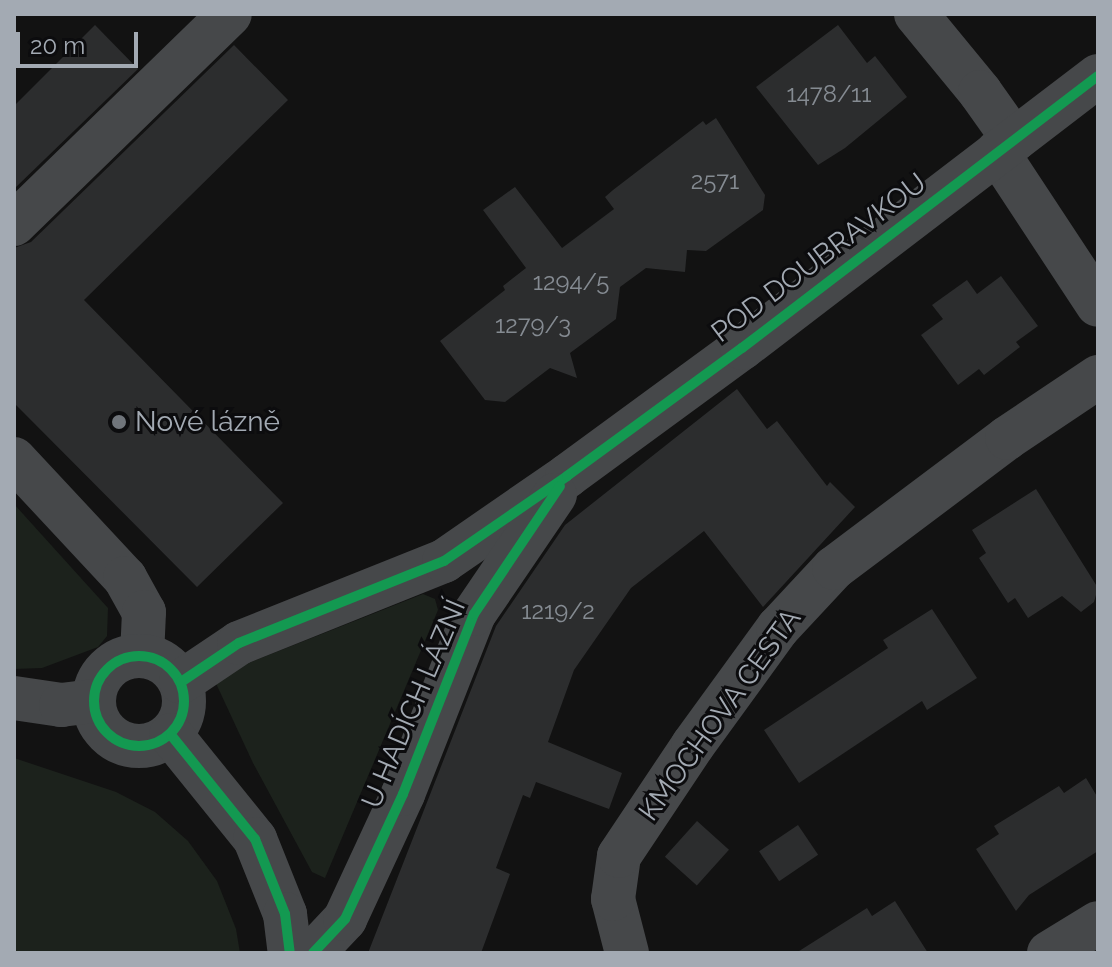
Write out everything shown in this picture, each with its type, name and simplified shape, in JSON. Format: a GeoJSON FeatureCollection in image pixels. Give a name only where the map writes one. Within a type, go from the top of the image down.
{"type":"FeatureCollection","features":[{"type":"Feature","properties":{"kind":"street"},"geometry":{"type":"LineString","coordinates":[[14,224],[230,14]]}},
{"type":"Feature","properties":{"kind":"street"},"geometry":{"type":"LineString","coordinates":[[916,14],[980,92],[1006,146],[1098,305]]}},
{"type":"Feature","properties":{"kind":"street","name":"POD DOUBRAVKOU"},"geometry":{"type":"LineString","coordinates":[[181,682],[239,643],[444,561],[567,476],[1098,76]]}},
{"type":"Feature","properties":{"kind":"street","name":"KMOCHOVA CESTA"},"geometry":{"type":"LineString","coordinates":[[627,953],[613,899],[619,856],[693,745],[778,628],[834,568],[1007,438],[1098,377]]}},
{"type":"Feature","properties":{"kind":"street"},"geometry":{"type":"LineString","coordinates":[[14,459],[125,578],[144,612],[142,656]]}},
{"type":"Feature","properties":{"kind":"street","name":"U HADÍCH LÁZNÍ"},"geometry":{"type":"LineString","coordinates":[[313,953],[345,919],[403,794],[474,614],[567,476]]}},
{"type":"Feature","properties":{"kind":"street"},"geometry":{"type":"LineString","coordinates":[[127,657],[158,659],[181,682],[185,700],[182,719],[171,735],[156,744],[138,747],[121,743],[106,733],[97,718],[94,701],[103,673],[127,657]]}},
{"type":"Feature","properties":{"kind":"street"},"geometry":{"type":"LineString","coordinates":[[14,698],[61,705],[94,701]]}},
{"type":"Feature","properties":{"kind":"street"},"geometry":{"type":"LineString","coordinates":[[171,735],[255,839],[285,914],[290,953]]}},
{"type":"Feature","properties":{"kind":"street"},"geometry":{"type":"LineString","coordinates":[[1049,953],[1098,923]]}},
{"type":"Feature","properties":{"kind":"shaded area"},"geometry":{"type":"Polygon","coordinates":[[[14,504],[108,608],[107,636],[98,647],[42,668],[14,669],[14,504]]]}},
{"type":"Feature","properties":{"kind":"shaded area"},"geometry":{"type":"Polygon","coordinates":[[[423,594],[435,599],[438,610],[325,878],[312,872],[253,763],[213,677],[423,594]]]}},
{"type":"Feature","properties":{"kind":"shaded area"},"geometry":{"type":"Polygon","coordinates":[[[14,758],[116,792],[155,812],[188,841],[217,881],[236,929],[240,953],[14,953],[14,758]]]}},
{"type":"Feature","properties":{"kind":"building"},"geometry":{"type":"Polygon","coordinates":[[[95,25],[138,69],[14,189],[14,106],[95,25]]]}},
{"type":"Feature","properties":{"kind":"building"},"geometry":{"type":"Polygon","coordinates":[[[838,25],[867,63],[875,56],[907,97],[845,148],[818,165],[756,87],[838,25]]]}},
{"type":"Feature","properties":{"kind":"building","name":"Nové lázně"},"geometry":{"type":"Polygon","coordinates":[[[234,45],[288,100],[84,300],[283,503],[197,587],[14,403],[14,248],[31,242],[234,45]]]}},
{"type":"Feature","properties":{"kind":"building"},"geometry":{"type":"Polygon","coordinates":[[[716,118],[765,195],[763,210],[706,251],[687,250],[685,272],[646,268],[620,287],[616,319],[570,353],[577,378],[550,368],[505,402],[485,400],[440,341],[505,290],[503,286],[526,268],[483,210],[515,187],[562,248],[614,209],[605,197],[613,190],[703,121],[706,125],[716,118]]]}},
{"type":"Feature","properties":{"kind":"building"},"geometry":{"type":"Polygon","coordinates":[[[1001,276],[1038,326],[1016,342],[1020,347],[984,375],[979,369],[958,385],[921,335],[943,319],[932,305],[967,280],[977,294],[1001,276]]]}},
{"type":"Feature","properties":{"kind":"building"},"geometry":{"type":"Polygon","coordinates":[[[737,389],[767,429],[777,421],[827,486],[830,482],[855,507],[763,607],[704,531],[631,588],[574,670],[548,742],[622,773],[609,809],[536,782],[530,798],[523,795],[496,868],[510,874],[481,953],[368,953],[496,626],[565,525],[737,389]]]}},
{"type":"Feature","properties":{"kind":"building"},"geometry":{"type":"Polygon","coordinates":[[[1036,489],[1098,588],[1094,602],[1081,612],[1062,596],[1028,618],[1015,598],[1008,603],[979,558],[986,553],[972,530],[1036,489]]]}},
{"type":"Feature","properties":{"kind":"building"},"geometry":{"type":"Polygon","coordinates":[[[932,609],[977,678],[927,710],[922,701],[799,783],[764,730],[888,648],[883,640],[932,609]]]}},
{"type":"Feature","properties":{"kind":"building"},"geometry":{"type":"Polygon","coordinates":[[[1086,778],[1098,798],[1098,851],[1029,895],[1016,911],[976,849],[999,834],[994,826],[1059,786],[1064,793],[1086,778]]]}},
{"type":"Feature","properties":{"kind":"building"},"geometry":{"type":"Polygon","coordinates":[[[697,821],[729,850],[697,885],[665,857],[697,821]]]}},
{"type":"Feature","properties":{"kind":"building"},"geometry":{"type":"Polygon","coordinates":[[[798,825],[818,855],[779,881],[759,851],[798,825]]]}},
{"type":"Feature","properties":{"kind":"building"},"geometry":{"type":"Polygon","coordinates":[[[895,901],[928,953],[796,953],[867,908],[872,916],[895,901]]]}},
{"type":"Feature","properties":{"kind":"cycle path"},"geometry":{"type":"LineString","coordinates":[[181,682],[239,643],[444,561],[742,348],[1098,76]]}},
{"type":"Feature","properties":{"kind":"cycle path"},"geometry":{"type":"LineString","coordinates":[[313,953],[345,919],[403,794],[474,614],[560,486]]}},
{"type":"Feature","properties":{"kind":"cycle path"},"geometry":{"type":"LineString","coordinates":[[139,656],[156,659],[171,669],[181,684],[184,701],[181,718],[171,733],[156,743],[139,746],[122,743],[107,733],[97,718],[94,701],[97,684],[107,669],[122,659],[139,656]]}},
{"type":"Feature","properties":{"kind":"cycle path"},"geometry":{"type":"LineString","coordinates":[[171,735],[255,839],[285,914],[290,953]]}},
{"type":"Feature","properties":{"kind":"place","name":"Nové lázně"},"geometry":{"type":"Point","coordinates":[119,422]}}]}
